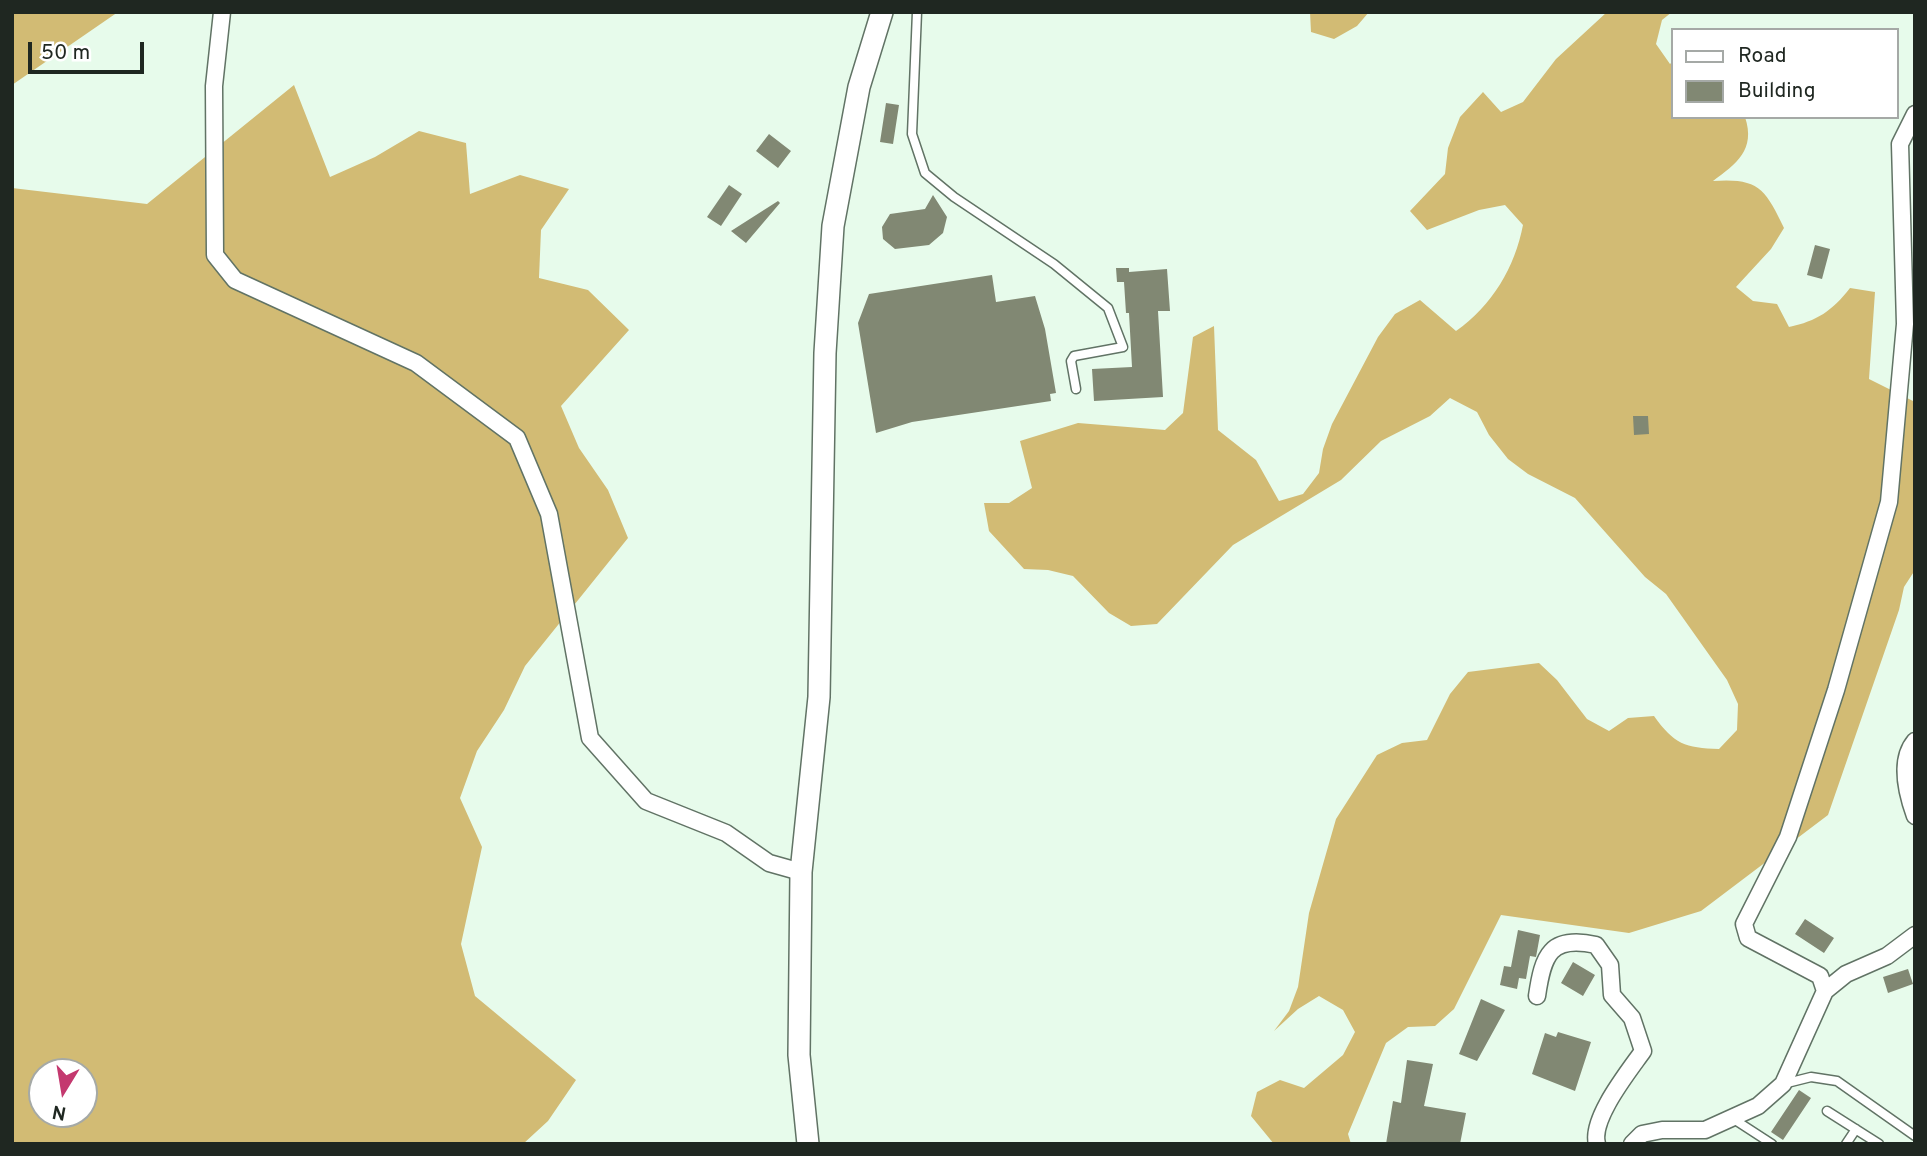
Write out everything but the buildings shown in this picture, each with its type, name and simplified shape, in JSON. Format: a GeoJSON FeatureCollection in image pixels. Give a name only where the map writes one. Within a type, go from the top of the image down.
{"type":"FeatureCollection","features":[{"type":"Feature","properties":{"kind":"street"},"geometry":{"type":"LineString","coordinates":[[222,12],[214,86],[215,255],[235,280],[416,363],[517,438],[549,514],[590,738],[646,801],[726,833],[769,863],[801,872]]}},
{"type":"Feature","properties":{"kind":"street"},"geometry":{"type":"LineString","coordinates":[[808,1144],[799,1055],[801,872],[819,697],[825,353],[833,226],[859,87],[881,12]]}},
{"type":"Feature","properties":{"kind":"street"},"geometry":{"type":"LineString","coordinates":[[1825,991],[1819,976],[1748,937],[1744,925],[1788,838],[1836,690],[1889,502],[1905,324],[1900,144],[1915,114]]}},
{"type":"Feature","properties":{"kind":"street"},"geometry":{"type":"LineString","coordinates":[[1915,741],[1909,748],[1905,789],[1915,816]]}},
{"type":"Feature","properties":{"kind":"street"},"geometry":{"type":"LineString","coordinates":[[1632,1144],[1642,1134],[1662,1130],[1705,1130],[1758,1106],[1783,1084],[1825,991],[1846,974],[1887,956],[1915,935]]}},
{"type":"Feature","properties":{"kind":"street"},"geometry":{"type":"LineString","coordinates":[[1536,996],[1541,966],[1556,947],[1573,940],[1596,945],[1610,965],[1612,995],[1632,1018],[1643,1051],[1615,1091],[1600,1120],[1597,1144]]}},
{"type":"Feature","properties":{"kind":"lane"},"geometry":{"type":"LineString","coordinates":[[917,12],[912,134],[925,173],[954,197],[1054,264],[1108,307],[1120,334],[1123,347],[1074,356],[1071,361],[1076,389]]}},
{"type":"Feature","properties":{"kind":"lane"},"geometry":{"type":"LineString","coordinates":[[1783,1084],[1811,1077],[1837,1082],[1915,1136]]}},
{"type":"Feature","properties":{"kind":"lane"},"geometry":{"type":"LineString","coordinates":[[1827,1111],[1879,1144]]}},
{"type":"Feature","properties":{"kind":"lane"},"geometry":{"type":"LineString","coordinates":[[1732,1118],[1772,1144]]}},
{"type":"Feature","properties":{"kind":"lane"},"geometry":{"type":"LineString","coordinates":[[1846,1144],[1856,1129]]}},
{"type":"Feature","properties":{"kind":"shaded area"},"geometry":{"type":"Polygon","coordinates":[[[12,12],[118,12],[12,85],[12,12]]]}},
{"type":"Feature","properties":{"kind":"shaded area"},"geometry":{"type":"Polygon","coordinates":[[[1310,12],[1369,12],[1357,26],[1334,39],[1311,32],[1310,12]]]}},
{"type":"Feature","properties":{"kind":"shaded area"},"geometry":{"type":"Polygon","coordinates":[[[1607,12],[1672,12],[1662,20],[1656,44],[1670,64],[1672,62],[1672,119],[1746,119],[1748,139],[1742,155],[1713,181],[1740,181],[1758,188],[1771,203],[1784,228],[1771,249],[1736,287],[1753,301],[1777,304],[1789,327],[1808,322],[1823,314],[1850,288],[1875,292],[1869,379],[1915,402],[1915,570],[1904,587],[1899,610],[1828,815],[1701,911],[1629,933],[1501,915],[1454,1009],[1435,1026],[1408,1027],[1386,1043],[1348,1134],[1351,1144],[1274,1144],[1251,1116],[1257,1092],[1280,1080],[1304,1088],[1343,1055],[1355,1032],[1343,1010],[1319,996],[1298,1009],[1274,1031],[1289,1011],[1298,987],[1309,913],[1336,819],[1377,755],[1402,743],[1427,740],[1450,694],[1468,672],[1539,663],[1557,680],[1587,719],[1609,731],[1628,718],[1654,716],[1674,738],[1681,743],[1697,747],[1719,749],[1737,730],[1738,704],[1727,680],[1666,594],[1645,577],[1575,498],[1528,474],[1508,459],[1489,435],[1477,412],[1450,398],[1430,416],[1381,441],[1341,480],[1233,545],[1157,624],[1131,626],[1109,613],[1073,576],[1048,570],[1024,569],[989,531],[984,503],[1009,503],[1032,488],[1020,441],[1078,423],[1165,430],[1183,413],[1193,337],[1214,326],[1218,430],[1256,460],[1279,501],[1303,494],[1319,473],[1323,449],[1332,424],[1378,337],[1395,314],[1420,300],[1456,331],[1481,310],[1500,284],[1514,256],[1523,225],[1505,205],[1479,210],[1427,230],[1410,211],[1445,174],[1448,148],[1460,117],[1483,92],[1501,112],[1523,102],[1556,59],[1607,12]]]}},
{"type":"Feature","properties":{"kind":"shaded area"},"geometry":{"type":"Polygon","coordinates":[[[294,85],[330,177],[375,157],[419,131],[466,143],[470,194],[520,175],[569,189],[541,230],[539,278],[588,290],[629,330],[561,406],[579,448],[608,490],[628,538],[525,666],[504,710],[477,751],[460,798],[482,847],[461,944],[475,996],[576,1080],[548,1121],[523,1144],[12,1144],[12,188],[147,204],[294,85]]]}}]}
